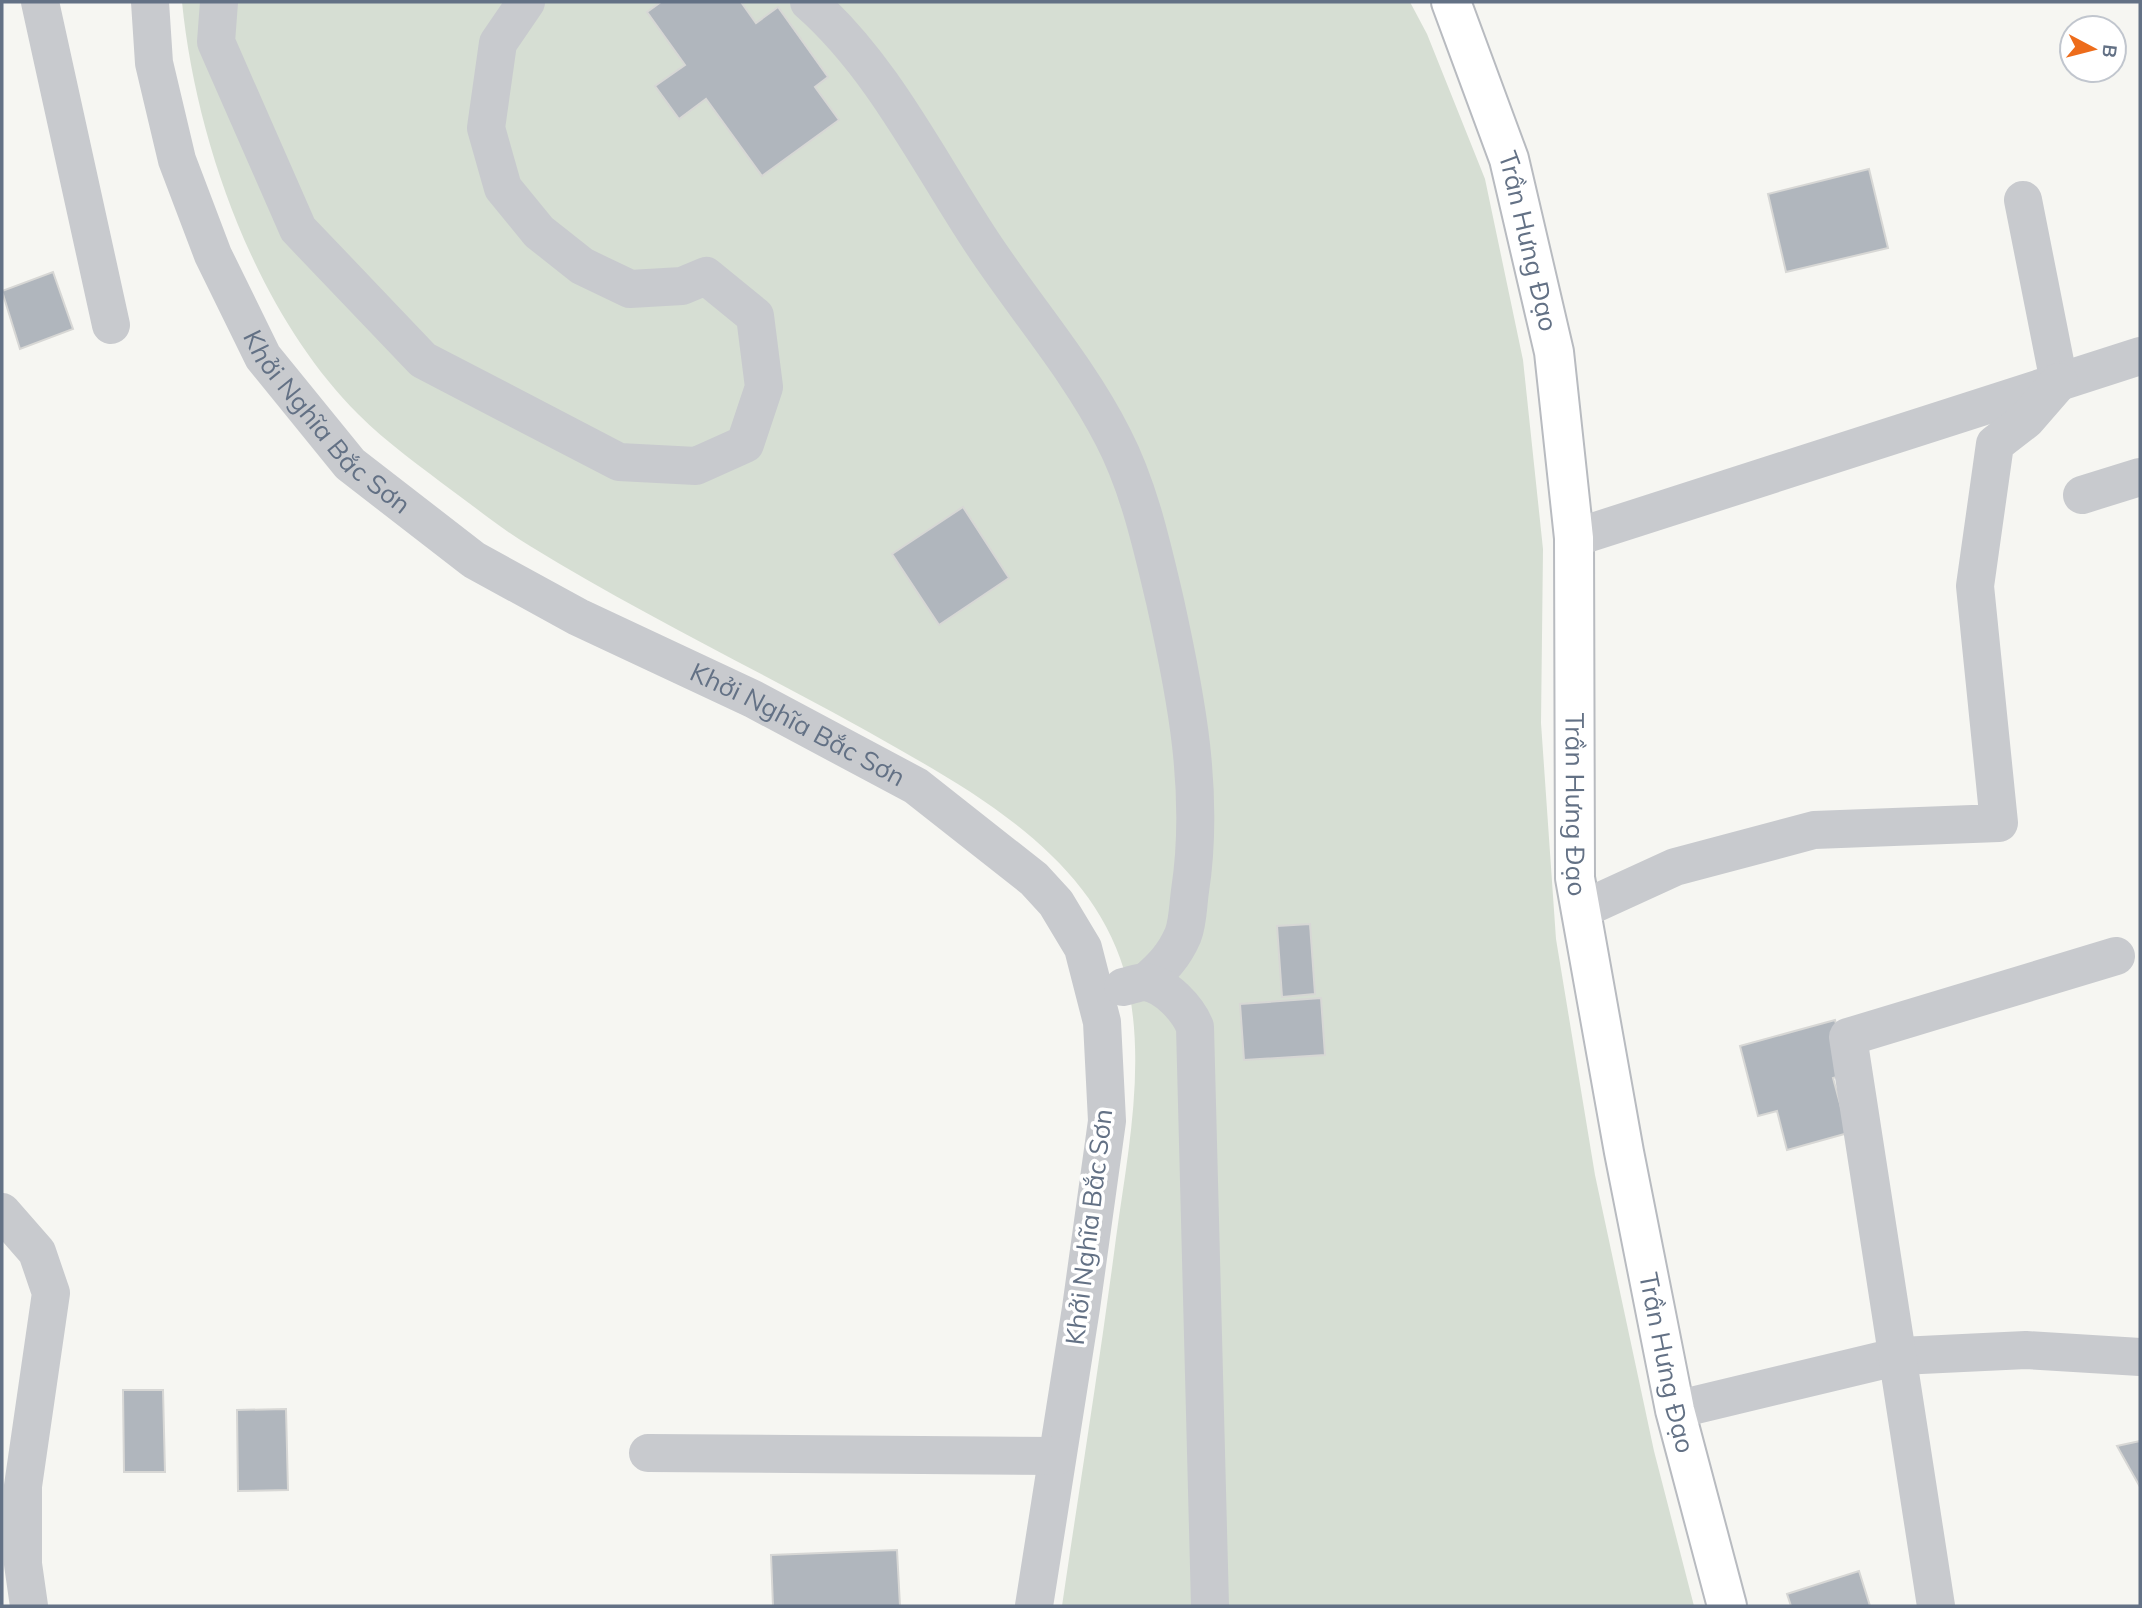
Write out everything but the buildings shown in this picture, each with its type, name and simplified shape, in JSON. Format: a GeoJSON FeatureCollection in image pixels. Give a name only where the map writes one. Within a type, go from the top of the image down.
{"type":"FeatureCollection","features":[{"type":"Feature","properties":{"kind":"main road","name":"Trần Hưng Đạo"},"geometry":{"type":"LineString","coordinates":[[1451,2],[1509,159],[1554,352],[1574,538],[1575,878],[1624,1152],[1675,1410],[1727,1606]]}},
{"type":"Feature","properties":{"kind":"street"},"geometry":{"type":"LineString","coordinates":[[40,2],[111,325]]}},
{"type":"Feature","properties":{"kind":"street","name":"Khởi Nghĩa Bắc Sơn"},"geometry":{"type":"LineString","coordinates":[[150,2],[155,63],[177,160],[212,255],[263,357],[350,464],[474,560],[578,617],[753,699],[916,786],[990,841],[1049,895],[1083,948],[1097,992],[1102,1022],[1107,1121],[1034,1606]]}},
{"type":"Feature","properties":{"kind":"street"},"geometry":{"type":"LineString","coordinates":[[219,2],[216,42],[298,229],[423,360],[619,462],[696,466],[745,444],[764,387],[755,316],[706,276],[681,286],[630,289],[582,266],[539,232],[503,188],[486,128],[498,43],[526,2]]}},
{"type":"Feature","properties":{"kind":"street"},"geometry":{"type":"LineString","coordinates":[[809,2],[832,22],[884,92],[984,247],[1051,337],[1114,438],[1150,537],[1189,716],[1195,795],[1194,867],[1184,932],[1170,961],[1146,982],[1097,992]]}},
{"type":"Feature","properties":{"kind":"street"},"geometry":{"type":"LineString","coordinates":[[2023,200],[2059,382]]}},
{"type":"Feature","properties":{"kind":"street"},"geometry":{"type":"LineString","coordinates":[[1574,538],[2140,356]]}},
{"type":"Feature","properties":{"kind":"street"},"geometry":{"type":"LineString","coordinates":[[1581,910],[1675,867],[1814,830],[1999,822],[1975,586],[1995,444],[2026,420],[2059,382]]}},
{"type":"Feature","properties":{"kind":"street"},"geometry":{"type":"LineString","coordinates":[[2082,495],[2140,477]]}},
{"type":"Feature","properties":{"kind":"street"},"geometry":{"type":"LineString","coordinates":[[1936,1606],[1848,1037],[2116,956]]}},
{"type":"Feature","properties":{"kind":"street"},"geometry":{"type":"LineString","coordinates":[[1146,982],[1167,993],[1182,1006],[1195,1027],[1210,1606]]}},
{"type":"Feature","properties":{"kind":"street"},"geometry":{"type":"LineString","coordinates":[[2,1212],[37,1252],[51,1293],[23,1486],[23,1564],[29,1606]]}},
{"type":"Feature","properties":{"kind":"street"},"geometry":{"type":"LineString","coordinates":[[1675,1410],[1899,1356],[2026,1349],[2140,1356]]}},
{"type":"Feature","properties":{"kind":"street"},"geometry":{"type":"LineString","coordinates":[[648,1453],[1057,1456]]}},
{"type":"Feature","properties":{"kind":"shaded area"},"geometry":{"type":"Polygon","coordinates":[[[182,2],[1410,2],[1427,34],[1485,179],[1523,360],[1543,549],[1541,723],[1556,939],[1595,1175],[1654,1451],[1694,1606],[1062,1606],[1134,1104],[1135,1036],[1131,1003],[1124,970],[1109,933],[1089,899],[1064,868],[1004,815],[936,771],[856,725],[621,599],[530,546],[417,464],[358,414],[322,373],[289,326],[261,276],[237,222],[201,111],[189,56],[182,2]]]}}]}
